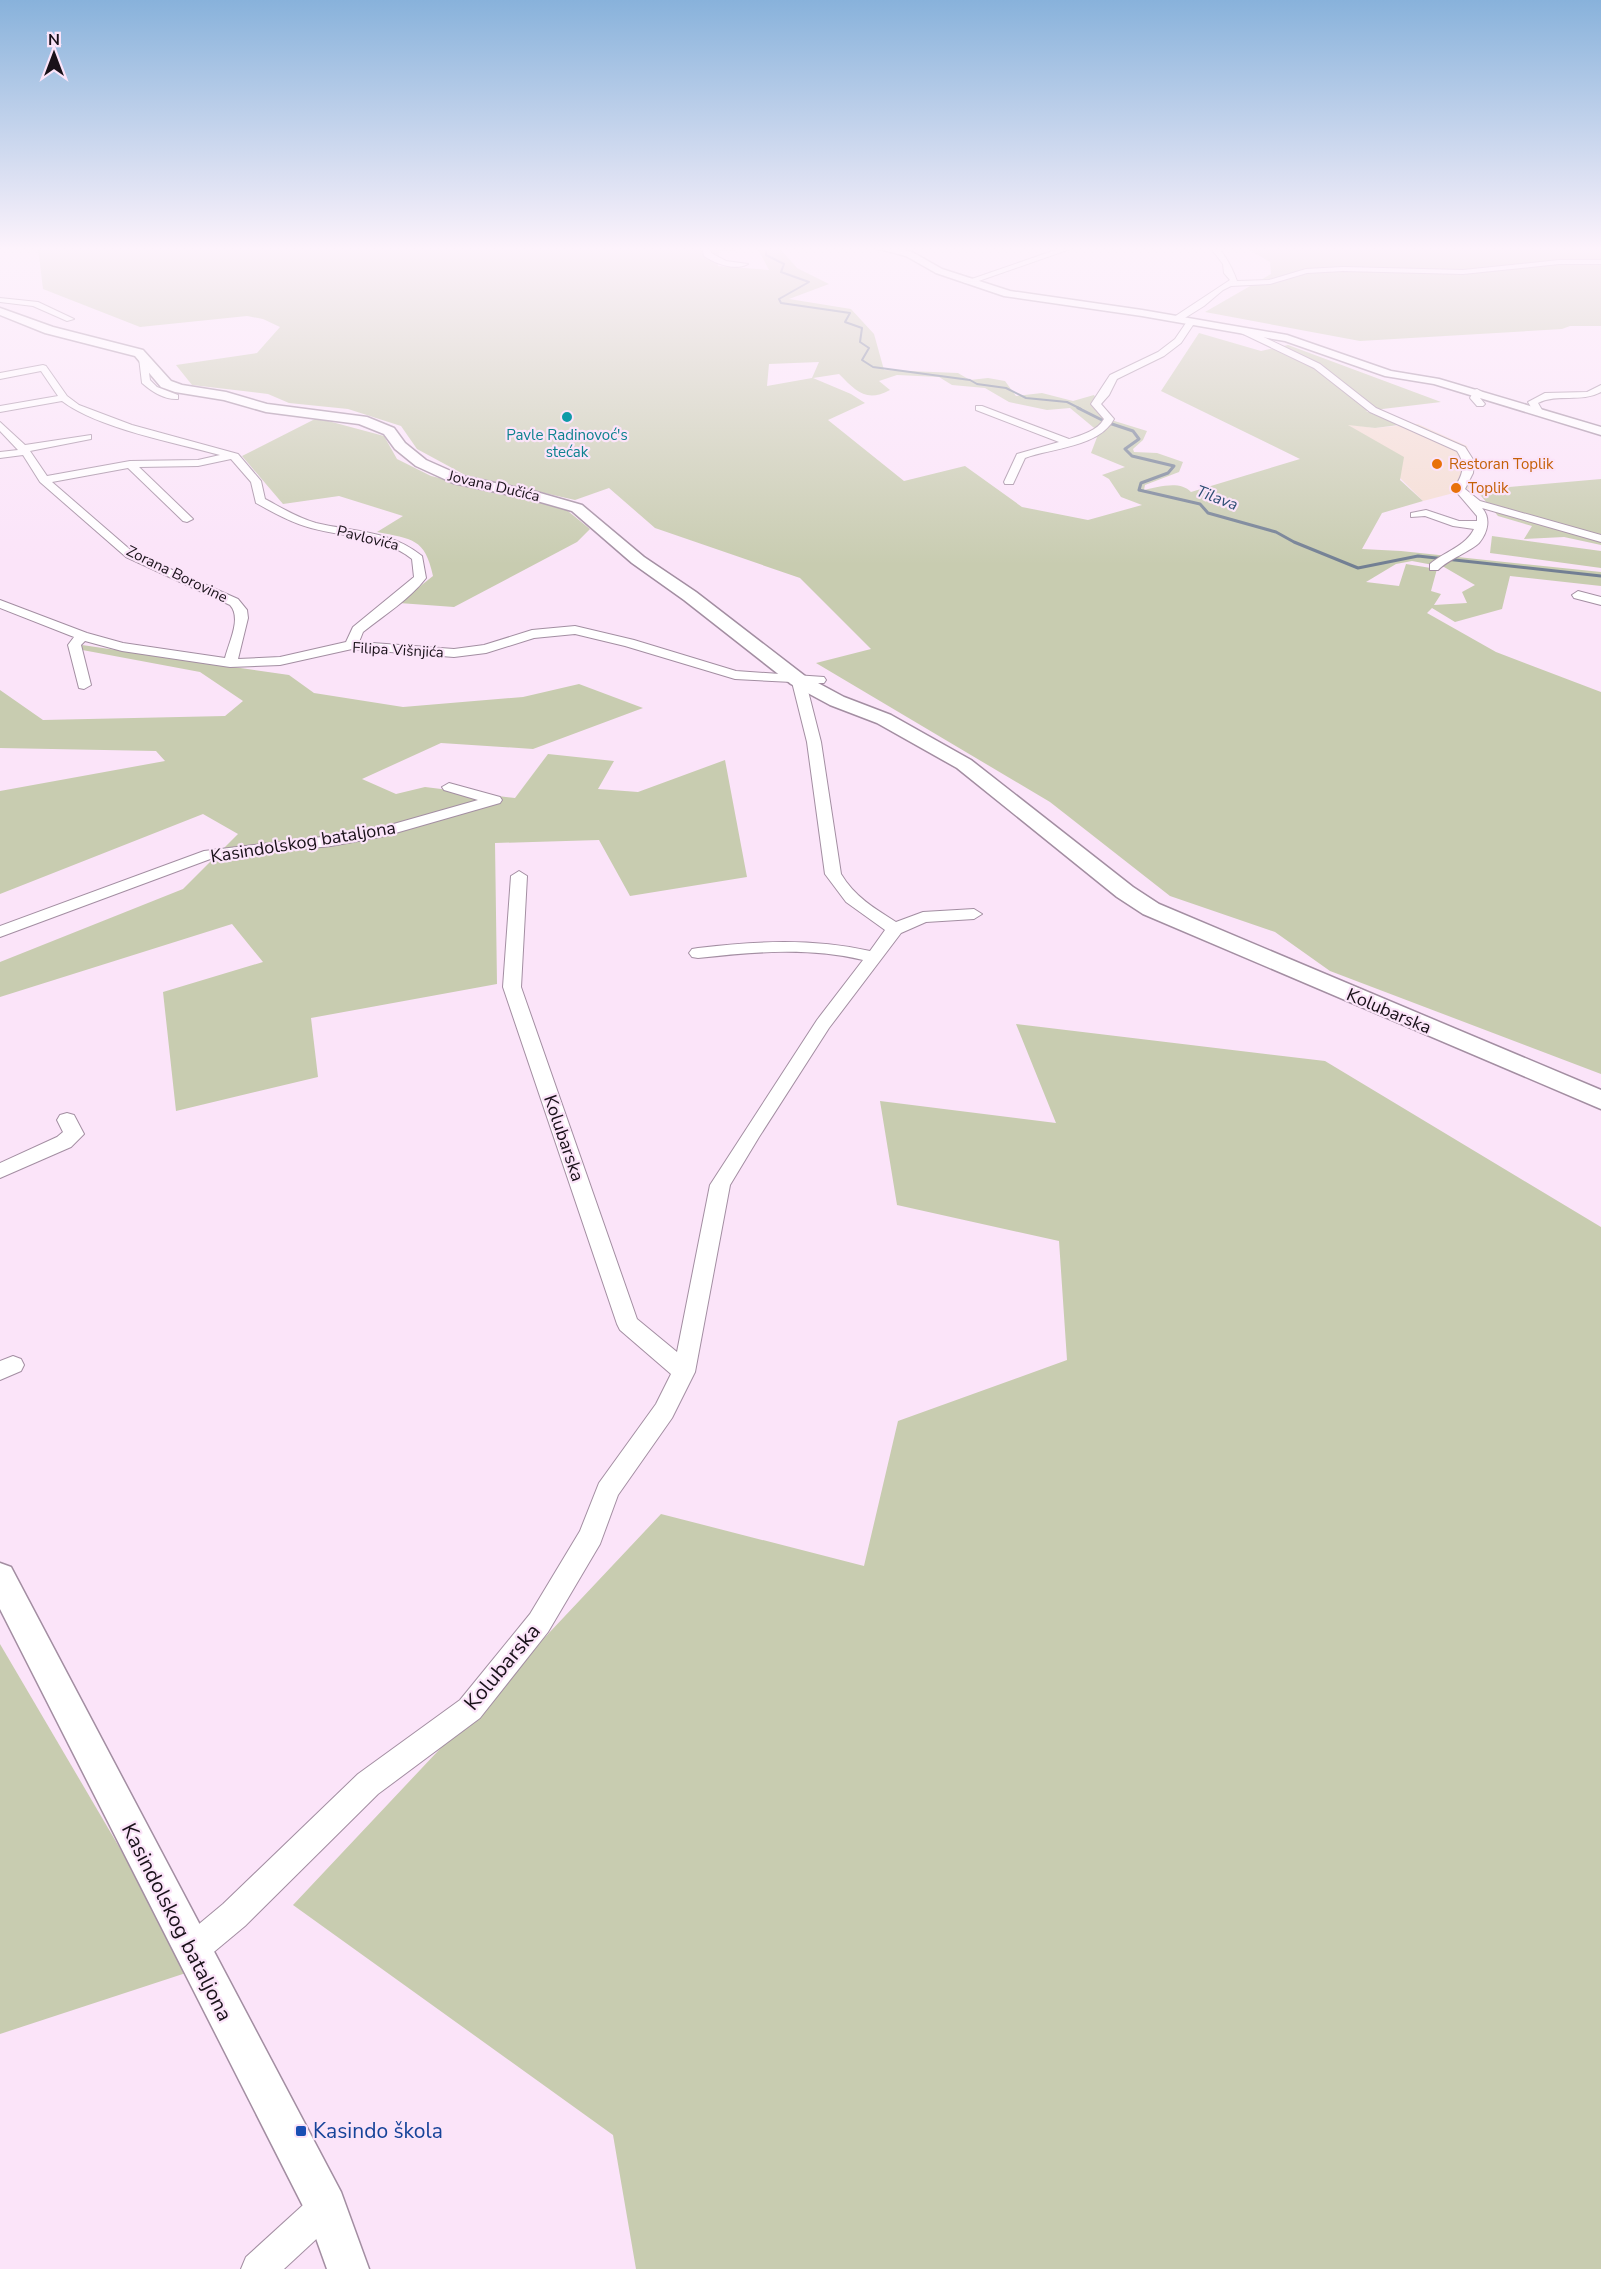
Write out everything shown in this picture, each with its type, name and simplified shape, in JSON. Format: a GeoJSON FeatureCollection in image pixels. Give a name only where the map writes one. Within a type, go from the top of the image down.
{"type":"FeatureCollection","features":[{"type":"Feature","properties":{"kind":"main road","name":"Jovana Dučića"},"geometry":{"type":"LineString","coordinates":[[139,353],[166,384],[180,389],[226,396],[266,408],[362,420],[389,431],[400,446],[421,463],[458,480],[563,502],[585,513],[638,560],[690,596],[798,680]]}},
{"type":"Feature","properties":{"kind":"main road","name":"Kolubarska"},"geometry":{"type":"LineString","coordinates":[[798,680],[837,701],[884,719],[964,764],[1125,892],[1178,922],[1601,1100]]}},
{"type":"Feature","properties":{"kind":"street"},"geometry":{"type":"LineString","coordinates":[[1009,483],[1021,456],[1092,434],[1108,424],[1096,400],[1104,395],[1113,376],[1162,353]]}},
{"type":"Feature","properties":{"kind":"street"},"geometry":{"type":"LineString","coordinates":[[1290,353],[1317,366],[1362,403],[1376,411],[1461,449],[1469,461],[1468,473],[1459,489],[1482,515],[1483,521],[1474,541],[1440,562]]}},
{"type":"Feature","properties":{"kind":"street"},"geometry":{"type":"LineString","coordinates":[[1331,353],[1389,374],[1478,392],[1601,431]]}},
{"type":"Feature","properties":{"kind":"street"},"geometry":{"type":"LineString","coordinates":[[143,358],[145,381],[154,389],[175,397]]}},
{"type":"Feature","properties":{"kind":"street"},"geometry":{"type":"LineString","coordinates":[[0,376],[43,368],[64,398],[76,407],[129,427],[234,456],[256,481],[260,501],[272,507]]}},
{"type":"Feature","properties":{"kind":"street"},"geometry":{"type":"LineString","coordinates":[[1582,395],[1601,388]]}},
{"type":"Feature","properties":{"kind":"street"},"geometry":{"type":"LineString","coordinates":[[1478,392],[1475,398],[1480,404]]}},
{"type":"Feature","properties":{"kind":"street"},"geometry":{"type":"LineString","coordinates":[[1537,410],[1533,402],[1540,398],[1582,395],[1601,398]]}},
{"type":"Feature","properties":{"kind":"street"},"geometry":{"type":"LineString","coordinates":[[0,409],[64,398]]}},
{"type":"Feature","properties":{"kind":"street"},"geometry":{"type":"LineString","coordinates":[[979,408],[1069,441]]}},
{"type":"Feature","properties":{"kind":"street"},"geometry":{"type":"LineString","coordinates":[[1376,411],[1405,413],[1414,418]]}},
{"type":"Feature","properties":{"kind":"street","name":"Zorana Borovine"},"geometry":{"type":"LineString","coordinates":[[0,425],[24,450],[44,480],[130,555],[234,602],[241,610],[242,618],[230,663]]}},
{"type":"Feature","properties":{"kind":"street"},"geometry":{"type":"LineString","coordinates":[[0,455],[87,437]]}},
{"type":"Feature","properties":{"kind":"street"},"geometry":{"type":"LineString","coordinates":[[44,480],[130,464],[198,463],[234,456]]}},
{"type":"Feature","properties":{"kind":"street"},"geometry":{"type":"LineString","coordinates":[[130,464],[187,519]]}},
{"type":"Feature","properties":{"kind":"street"},"geometry":{"type":"LineString","coordinates":[[1465,496],[1497,510],[1601,539]]}},
{"type":"Feature","properties":{"kind":"street","name":"Pavlovića"},"geometry":{"type":"LineString","coordinates":[[272,507],[365,528]]}},
{"type":"Feature","properties":{"kind":"street","name":"Pavlovića"},"geometry":{"type":"LineString","coordinates":[[272,507],[315,526],[401,544],[418,558],[420,578],[410,589],[357,630],[352,645]]}},
{"type":"Feature","properties":{"kind":"street"},"geometry":{"type":"LineString","coordinates":[[1415,515],[1426,513],[1457,525],[1480,526]]}},
{"type":"Feature","properties":{"kind":"street"},"geometry":{"type":"LineString","coordinates":[[1578,595],[1601,601]]}},
{"type":"Feature","properties":{"kind":"street","name":"Filipa Višnjića"},"geometry":{"type":"LineString","coordinates":[[0,604],[82,636],[122,647],[230,663],[280,661],[352,645],[454,653],[486,649],[532,634],[575,630],[629,643],[735,675],[819,680]]}},
{"type":"Feature","properties":{"kind":"street"},"geometry":{"type":"LineString","coordinates":[[82,636],[74,645],[84,685]]}},
{"type":"Feature","properties":{"kind":"street"},"geometry":{"type":"LineString","coordinates":[[798,680],[814,742],[833,874],[841,889],[862,908],[895,929]]}},
{"type":"Feature","properties":{"kind":"street","name":"Kasindolskog bataljona"},"geometry":{"type":"LineString","coordinates":[[0,932],[210,854],[331,841],[385,831],[495,800],[449,787]]}},
{"type":"Feature","properties":{"kind":"street","name":"Kolubarska"},"geometry":{"type":"LineString","coordinates":[[519,876],[512,987],[628,1324],[684,1371]]}},
{"type":"Feature","properties":{"kind":"street","name":"Kolubarska"},"geometry":{"type":"LineString","coordinates":[[192,1950],[234,1915],[368,1784],[470,1708],[539,1623],[591,1536],[608,1490],[664,1411],[684,1371],[720,1185],[752,1132],[823,1024],[895,929],[923,917],[974,914]]}},
{"type":"Feature","properties":{"kind":"street"},"geometry":{"type":"LineString","coordinates":[[698,953],[786,945],[844,949],[873,957]]}},
{"type":"Feature","properties":{"kind":"street"},"geometry":{"type":"LineString","coordinates":[[0,1171],[64,1142],[74,1134],[67,1120]]}},
{"type":"Feature","properties":{"kind":"street","name":"Kasindolskog bataljona"},"geometry":{"type":"LineString","coordinates":[[0,1577],[326,2207],[348,2269]]}},
{"type":"Feature","properties":{"kind":"street"},"geometry":{"type":"LineString","coordinates":[[258,2269],[326,2207]]}},
{"type":"Feature","properties":{"kind":"shaded area","name":"Restoran Toplik"},"geometry":{"type":"Polygon","coordinates":[[[1346,424],[1375,428],[1418,424],[1467,446],[1473,467],[1469,489],[1423,501],[1346,424]]]}},
{"type":"Feature","properties":{"kind":"green space"},"geometry":{"type":"Polygon","coordinates":[[[257,353],[879,353],[884,370],[958,373],[970,380],[988,378],[1005,381],[1016,396],[1042,393],[1073,401],[1094,395],[1108,419],[1147,431],[1143,440],[1133,449],[1134,452],[1157,453],[1183,462],[1179,472],[1145,485],[1144,490],[1175,485],[1191,492],[1300,459],[1161,391],[1186,353],[1309,353],[1441,402],[1366,411],[1399,425],[1375,428],[1348,425],[1404,457],[1400,480],[1423,501],[1382,513],[1362,549],[1601,572],[1601,586],[1510,576],[1502,609],[1455,622],[1432,608],[1427,613],[1496,652],[1601,692],[1601,1074],[1330,971],[1275,932],[1170,896],[1050,802],[816,663],[871,649],[800,578],[655,528],[609,488],[575,500],[465,475],[417,449],[401,426],[348,409],[289,403],[268,394],[192,385],[176,365],[257,353]],[[819,362],[769,364],[767,386],[812,378],[819,362]],[[839,374],[813,378],[851,394],[865,403],[828,420],[904,481],[965,466],[1022,507],[1088,520],[1142,505],[1121,497],[1109,479],[1102,475],[1125,467],[1091,453],[1099,432],[1070,408],[1047,410],[1009,402],[985,388],[952,385],[939,377],[897,375],[879,381],[890,390],[882,394],[868,395],[856,390],[839,374]],[[1412,561],[1396,564],[1366,582],[1399,586],[1406,564],[1437,569],[1431,591],[1441,594],[1434,605],[1467,603],[1462,592],[1475,585],[1444,567],[1412,561]]]}},
{"type":"Feature","properties":{"kind":"green space"},"geometry":{"type":"Polygon","coordinates":[[[317,418],[384,436],[397,459],[431,476],[563,507],[590,529],[577,542],[454,607],[399,603],[433,576],[426,554],[415,542],[377,532],[403,516],[339,496],[283,504],[242,456],[317,418]]]}},
{"type":"Feature","properties":{"kind":"green space"},"geometry":{"type":"Polygon","coordinates":[[[1601,479],[1601,545],[1564,537],[1524,539],[1532,526],[1498,516],[1476,490],[1601,479]]]}},
{"type":"Feature","properties":{"kind":"green space"},"geometry":{"type":"Polygon","coordinates":[[[1492,536],[1601,551],[1601,568],[1490,553],[1492,536]]]}},
{"type":"Feature","properties":{"kind":"green space"},"geometry":{"type":"Polygon","coordinates":[[[82,645],[289,675],[314,693],[403,707],[523,697],[579,684],[643,708],[533,749],[441,743],[362,779],[396,794],[425,787],[515,798],[548,754],[614,761],[598,789],[638,792],[725,760],[747,877],[630,896],[599,840],[495,843],[497,984],[311,1018],[318,1077],[176,1111],[163,992],[263,962],[232,924],[0,997],[0,962],[183,889],[238,834],[203,814],[0,894],[0,791],[165,761],[156,751],[0,748],[0,690],[43,720],[225,716],[243,701],[200,672],[77,649],[82,645]]]}},
{"type":"Feature","properties":{"kind":"green space"},"geometry":{"type":"Polygon","coordinates":[[[1016,1024],[1325,1061],[1601,1227],[1601,2269],[636,2269],[613,2135],[293,1905],[661,1514],[864,1566],[898,1421],[1067,1360],[1059,1241],[897,1205],[880,1101],[1056,1123],[1016,1024]]]}},
{"type":"Feature","properties":{"kind":"green space"},"geometry":{"type":"Polygon","coordinates":[[[0,1644],[192,1971],[0,2034],[0,1644]]]}},
{"type":"Feature","properties":{"kind":"waterway","name":"Tilava"},"geometry":{"type":"LineString","coordinates":[[866,353],[862,360],[873,367],[970,380],[977,384],[1006,388],[1026,398],[1067,402],[1081,409]]}},
{"type":"Feature","properties":{"kind":"waterway","name":"Tilava"},"geometry":{"type":"LineString","coordinates":[[1078,408],[1106,422],[1133,431],[1139,439],[1125,449],[1132,456],[1174,466],[1168,473],[1141,483],[1139,490],[1200,504],[1208,513],[1276,532],[1294,542],[1358,568],[1418,556],[1601,576]]}},
{"type":"Feature","properties":{"kind":"place","name":"Pavle Radinovoć's stećak"},"geometry":{"type":"Point","coordinates":[567,417]}},
{"type":"Feature","properties":{"kind":"place","name":"Restoran Toplik"},"geometry":{"type":"Point","coordinates":[1437,464]}},
{"type":"Feature","properties":{"kind":"place","name":"Toplik"},"geometry":{"type":"Point","coordinates":[1456,488]}},
{"type":"Feature","properties":{"kind":"place","name":"Kasindo škola"},"geometry":{"type":"Point","coordinates":[301,2131]}}]}
